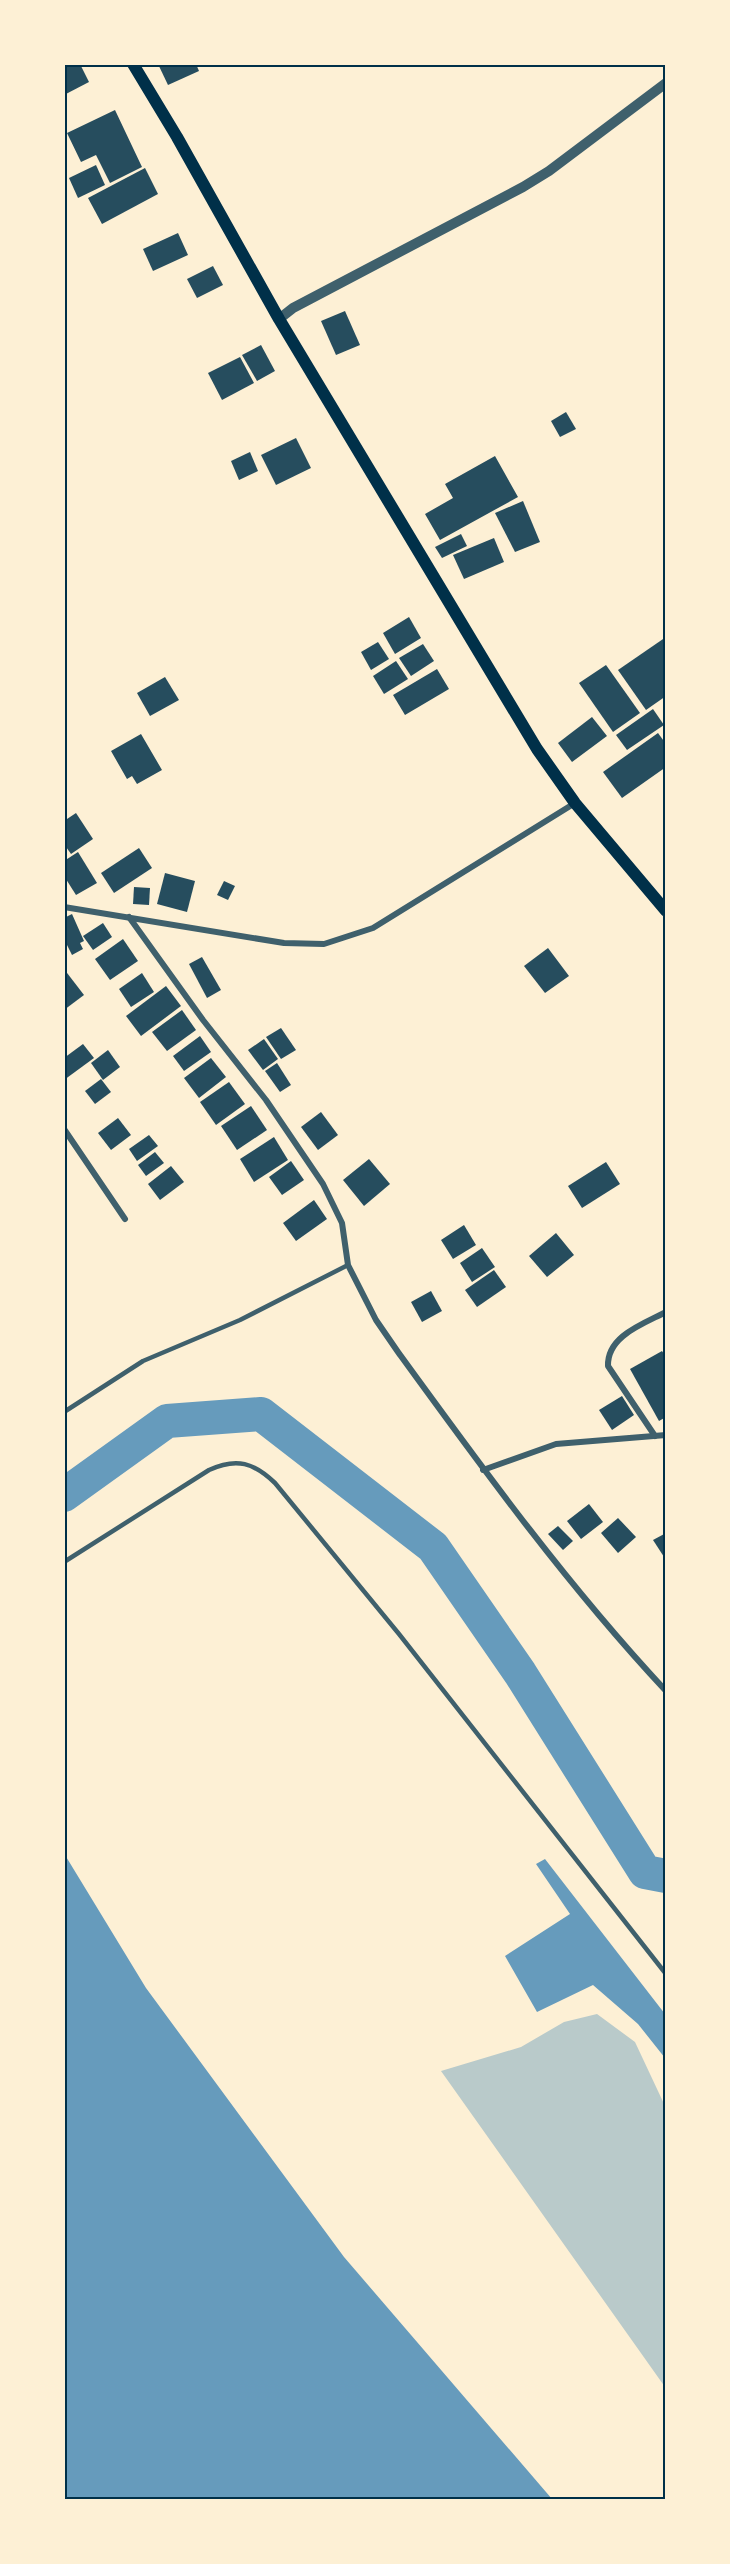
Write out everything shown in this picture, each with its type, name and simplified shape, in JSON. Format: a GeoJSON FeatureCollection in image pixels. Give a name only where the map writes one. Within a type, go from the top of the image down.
{"type":"FeatureCollection","features":[{"type":"Feature","properties":{"kind":"main road"},"geometry":{"type":"LineString","coordinates":[[133,64],[177,137],[279,319],[537,749],[575,803],[666,911]]}},
{"type":"Feature","properties":{"kind":"street"},"geometry":{"type":"LineString","coordinates":[[279,319],[293,308],[523,187],[549,171],[666,83]]}},
{"type":"Feature","properties":{"kind":"street"},"geometry":{"type":"LineString","coordinates":[[64,907],[305,945],[344,939],[373,928],[575,803]]}},
{"type":"Feature","properties":{"kind":"street"},"geometry":{"type":"LineString","coordinates":[[129,917],[203,1020],[266,1100],[323,1185],[342,1223],[348,1265],[376,1320],[483,1470],[622,1644],[666,1691]]}},
{"type":"Feature","properties":{"kind":"street"},"geometry":{"type":"LineString","coordinates":[[64,1129],[125,1219]]}},
{"type":"Feature","properties":{"kind":"street"},"geometry":{"type":"LineString","coordinates":[[655,1436],[608,1366],[608,1356],[613,1344],[666,1312]]}},
{"type":"Feature","properties":{"kind":"street"},"geometry":{"type":"LineString","coordinates":[[483,1470],[556,1444],[666,1435]]}},
{"type":"Feature","properties":{"kind":"lane"},"geometry":{"type":"LineString","coordinates":[[64,1412],[143,1361],[247,1317],[348,1265]]}},
{"type":"Feature","properties":{"kind":"lane"},"geometry":{"type":"LineString","coordinates":[[64,1562],[209,1470],[232,1462],[260,1469],[275,1483],[399,1634],[666,1974]]}},
{"type":"Feature","properties":{"kind":"shaded area"},"geometry":{"type":"Polygon","coordinates":[[[597,2014],[635,2042],[665,2106],[665,2387],[441,2071],[521,2047],[564,2022],[597,2014]]]}},
{"type":"Feature","properties":{"kind":"water"},"geometry":{"type":"Polygon","coordinates":[[[65,1855],[146,1988],[344,2257],[552,2499],[65,2499],[65,1855]]]}},
{"type":"Feature","properties":{"kind":"water"},"geometry":{"type":"Polygon","coordinates":[[[545,1859],[665,2014],[665,2058],[638,2024],[593,1985],[537,2012],[505,1956],[570,1914],[536,1864],[545,1859]]]}},
{"type":"Feature","properties":{"kind":"building"},"geometry":{"type":"Polygon","coordinates":[[[64,64],[80,64],[89,82],[64,95],[64,64]]]}},
{"type":"Feature","properties":{"kind":"building"},"geometry":{"type":"Polygon","coordinates":[[[158,64],[196,64],[199,71],[168,85],[158,64]]]}},
{"type":"Feature","properties":{"kind":"building"},"geometry":{"type":"Polygon","coordinates":[[[115,110],[142,167],[110,183],[96,155],[81,162],[67,133],[115,110]]]}},
{"type":"Feature","properties":{"kind":"building"},"geometry":{"type":"Polygon","coordinates":[[[96,165],[105,185],[78,198],[69,178],[96,165]]]}},
{"type":"Feature","properties":{"kind":"building"},"geometry":{"type":"Polygon","coordinates":[[[145,168],[158,194],[102,224],[88,198],[145,168]]]}},
{"type":"Feature","properties":{"kind":"building"},"geometry":{"type":"Polygon","coordinates":[[[178,233],[188,255],[153,271],[143,249],[178,233]]]}},
{"type":"Feature","properties":{"kind":"building"},"geometry":{"type":"Polygon","coordinates":[[[213,266],[223,285],[197,298],[187,279],[213,266]]]}},
{"type":"Feature","properties":{"kind":"building"},"geometry":{"type":"Polygon","coordinates":[[[345,311],[360,345],[336,355],[321,321],[345,311]]]}},
{"type":"Feature","properties":{"kind":"building"},"geometry":{"type":"Polygon","coordinates":[[[261,345],[275,371],[257,381],[242,355],[261,345]]]}},
{"type":"Feature","properties":{"kind":"building"},"geometry":{"type":"Polygon","coordinates":[[[240,357],[254,383],[222,400],[208,373],[240,357]]]}},
{"type":"Feature","properties":{"kind":"building"},"geometry":{"type":"Polygon","coordinates":[[[566,412],[576,429],[560,437],[551,421],[566,412]]]}},
{"type":"Feature","properties":{"kind":"building"},"geometry":{"type":"Polygon","coordinates":[[[296,438],[311,468],[276,485],[261,455],[296,438]]]}},
{"type":"Feature","properties":{"kind":"building"},"geometry":{"type":"Polygon","coordinates":[[[250,452],[258,471],[239,480],[231,461],[250,452]]]}},
{"type":"Feature","properties":{"kind":"building"},"geometry":{"type":"Polygon","coordinates":[[[495,456],[518,497],[440,540],[425,514],[453,498],[445,484],[495,456]]]}},
{"type":"Feature","properties":{"kind":"building"},"geometry":{"type":"Polygon","coordinates":[[[523,501],[540,542],[515,552],[495,513],[523,501]]]}},
{"type":"Feature","properties":{"kind":"building"},"geometry":{"type":"Polygon","coordinates":[[[461,534],[467,546],[442,558],[435,547],[461,534]]]}},
{"type":"Feature","properties":{"kind":"building"},"geometry":{"type":"Polygon","coordinates":[[[494,538],[504,562],[464,579],[453,555],[494,538]]]}},
{"type":"Feature","properties":{"kind":"building"},"geometry":{"type":"Polygon","coordinates":[[[409,617],[421,638],[395,654],[383,633],[409,617]]]}},
{"type":"Feature","properties":{"kind":"building"},"geometry":{"type":"Polygon","coordinates":[[[666,637],[666,696],[646,710],[618,670],[666,637]]]}},
{"type":"Feature","properties":{"kind":"building"},"geometry":{"type":"Polygon","coordinates":[[[378,642],[389,659],[371,670],[361,652],[378,642]]]}},
{"type":"Feature","properties":{"kind":"building"},"geometry":{"type":"Polygon","coordinates":[[[423,644],[434,661],[411,676],[399,658],[423,644]]]}},
{"type":"Feature","properties":{"kind":"building"},"geometry":{"type":"Polygon","coordinates":[[[396,661],[408,679],[384,694],[373,676],[396,661]]]}},
{"type":"Feature","properties":{"kind":"building"},"geometry":{"type":"Polygon","coordinates":[[[606,665],[640,713],[613,732],[579,683],[606,665]]]}},
{"type":"Feature","properties":{"kind":"building"},"geometry":{"type":"Polygon","coordinates":[[[437,669],[449,689],[405,715],[393,695],[437,669]]]}},
{"type":"Feature","properties":{"kind":"building"},"geometry":{"type":"Polygon","coordinates":[[[165,677],[179,700],[150,716],[137,693],[165,677]]]}},
{"type":"Feature","properties":{"kind":"building"},"geometry":{"type":"Polygon","coordinates":[[[653,709],[664,725],[627,750],[616,735],[653,709]]]}},
{"type":"Feature","properties":{"kind":"building"},"geometry":{"type":"Polygon","coordinates":[[[592,717],[607,736],[572,762],[558,743],[592,717]]]}},
{"type":"Feature","properties":{"kind":"building"},"geometry":{"type":"Polygon","coordinates":[[[658,733],[666,744],[666,767],[622,798],[603,772],[658,733]]]}},
{"type":"Feature","properties":{"kind":"building"},"geometry":{"type":"Polygon","coordinates":[[[141,734],[162,770],[137,784],[132,776],[127,779],[111,751],[141,734]]]}},
{"type":"Feature","properties":{"kind":"building"},"geometry":{"type":"Polygon","coordinates":[[[76,813],[93,839],[71,854],[64,844],[64,821],[76,813]]]}},
{"type":"Feature","properties":{"kind":"building"},"geometry":{"type":"Polygon","coordinates":[[[139,848],[152,868],[114,893],[101,873],[139,848]]]}},
{"type":"Feature","properties":{"kind":"building"},"geometry":{"type":"Polygon","coordinates":[[[78,852],[97,883],[76,895],[64,876],[64,861],[78,852]]]}},
{"type":"Feature","properties":{"kind":"building"},"geometry":{"type":"Polygon","coordinates":[[[165,873],[195,881],[187,912],[157,904],[165,873]]]}},
{"type":"Feature","properties":{"kind":"building"},"geometry":{"type":"Polygon","coordinates":[[[224,881],[235,886],[228,900],[217,895],[224,881]]]}},
{"type":"Feature","properties":{"kind":"building"},"geometry":{"type":"Polygon","coordinates":[[[134,887],[150,888],[149,905],[133,904],[134,887]]]}},
{"type":"Feature","properties":{"kind":"building"},"geometry":{"type":"Polygon","coordinates":[[[72,914],[84,941],[80,943],[83,949],[72,955],[64,939],[64,918],[72,914]]]}},
{"type":"Feature","properties":{"kind":"building"},"geometry":{"type":"Polygon","coordinates":[[[103,923],[112,937],[93,950],[83,936],[103,923]]]}},
{"type":"Feature","properties":{"kind":"building"},"geometry":{"type":"Polygon","coordinates":[[[123,939],[138,961],[110,980],[95,959],[123,939]]]}},
{"type":"Feature","properties":{"kind":"building"},"geometry":{"type":"Polygon","coordinates":[[[548,948],[569,976],[545,993],[524,966],[548,948]]]}},
{"type":"Feature","properties":{"kind":"building"},"geometry":{"type":"Polygon","coordinates":[[[202,957],[221,990],[207,998],[189,964],[202,957]]]}},
{"type":"Feature","properties":{"kind":"building"},"geometry":{"type":"Polygon","coordinates":[[[64,969],[84,995],[64,1010],[64,969]]]}},
{"type":"Feature","properties":{"kind":"building"},"geometry":{"type":"Polygon","coordinates":[[[142,973],[154,992],[131,1007],[119,989],[142,973]]]}},
{"type":"Feature","properties":{"kind":"building"},"geometry":{"type":"Polygon","coordinates":[[[166,986],[181,1006],[141,1036],[126,1016],[166,986]]]}},
{"type":"Feature","properties":{"kind":"building"},"geometry":{"type":"Polygon","coordinates":[[[182,1010],[196,1030],[167,1051],[152,1032],[182,1010]]]}},
{"type":"Feature","properties":{"kind":"building"},"geometry":{"type":"Polygon","coordinates":[[[281,1028],[296,1050],[281,1059],[266,1037],[281,1028]]]}},
{"type":"Feature","properties":{"kind":"building"},"geometry":{"type":"Polygon","coordinates":[[[200,1036],[211,1052],[184,1071],[173,1056],[200,1036]]]}},
{"type":"Feature","properties":{"kind":"building"},"geometry":{"type":"Polygon","coordinates":[[[264,1039],[278,1059],[263,1070],[248,1050],[264,1039]]]}},
{"type":"Feature","properties":{"kind":"building"},"geometry":{"type":"Polygon","coordinates":[[[83,1044],[94,1058],[64,1080],[64,1058],[83,1044]]]}},
{"type":"Feature","properties":{"kind":"building"},"geometry":{"type":"Polygon","coordinates":[[[108,1050],[120,1067],[103,1080],[91,1063],[108,1050]]]}},
{"type":"Feature","properties":{"kind":"building"},"geometry":{"type":"Polygon","coordinates":[[[211,1058],[226,1077],[199,1098],[184,1078],[211,1058]]]}},
{"type":"Feature","properties":{"kind":"building"},"geometry":{"type":"Polygon","coordinates":[[[277,1063],[291,1085],[280,1092],[265,1071],[277,1063]]]}},
{"type":"Feature","properties":{"kind":"building"},"geometry":{"type":"Polygon","coordinates":[[[101,1079],[111,1092],[95,1104],[85,1091],[101,1079]]]}},
{"type":"Feature","properties":{"kind":"building"},"geometry":{"type":"Polygon","coordinates":[[[229,1082],[245,1104],[216,1125],[200,1102],[229,1082]]]}},
{"type":"Feature","properties":{"kind":"building"},"geometry":{"type":"Polygon","coordinates":[[[251,1106],[267,1130],[237,1150],[221,1126],[251,1106]]]}},
{"type":"Feature","properties":{"kind":"building"},"geometry":{"type":"Polygon","coordinates":[[[321,1112],[338,1135],[318,1150],[301,1127],[321,1112]]]}},
{"type":"Feature","properties":{"kind":"building"},"geometry":{"type":"Polygon","coordinates":[[[118,1118],[131,1135],[111,1150],[98,1133],[118,1118]]]}},
{"type":"Feature","properties":{"kind":"building"},"geometry":{"type":"Polygon","coordinates":[[[149,1135],[158,1146],[137,1161],[129,1149],[149,1135]]]}},
{"type":"Feature","properties":{"kind":"building"},"geometry":{"type":"Polygon","coordinates":[[[274,1137],[288,1160],[254,1182],[240,1159],[274,1137]]]}},
{"type":"Feature","properties":{"kind":"building"},"geometry":{"type":"Polygon","coordinates":[[[155,1152],[164,1163],[146,1176],[138,1165],[155,1152]]]}},
{"type":"Feature","properties":{"kind":"building"},"geometry":{"type":"Polygon","coordinates":[[[369,1159],[390,1184],[364,1206],[343,1180],[369,1159]]]}},
{"type":"Feature","properties":{"kind":"building"},"geometry":{"type":"Polygon","coordinates":[[[291,1161],[304,1180],[282,1195],[269,1177],[291,1161]]]}},
{"type":"Feature","properties":{"kind":"building"},"geometry":{"type":"Polygon","coordinates":[[[606,1162],[620,1184],[582,1208],[568,1186],[606,1162]]]}},
{"type":"Feature","properties":{"kind":"building"},"geometry":{"type":"Polygon","coordinates":[[[171,1166],[184,1182],[160,1200],[148,1184],[171,1166]]]}},
{"type":"Feature","properties":{"kind":"building"},"geometry":{"type":"Polygon","coordinates":[[[314,1200],[327,1219],[296,1241],[283,1223],[314,1200]]]}},
{"type":"Feature","properties":{"kind":"building"},"geometry":{"type":"Polygon","coordinates":[[[464,1225],[476,1245],[453,1259],[441,1240],[464,1225]]]}},
{"type":"Feature","properties":{"kind":"building"},"geometry":{"type":"Polygon","coordinates":[[[556,1233],[574,1255],[547,1277],[529,1256],[556,1233]]]}},
{"type":"Feature","properties":{"kind":"building"},"geometry":{"type":"Polygon","coordinates":[[[482,1248],[495,1267],[472,1282],[460,1263],[482,1248]]]}},
{"type":"Feature","properties":{"kind":"building"},"geometry":{"type":"Polygon","coordinates":[[[494,1270],[506,1287],[477,1307],[465,1290],[494,1270]]]}},
{"type":"Feature","properties":{"kind":"building"},"geometry":{"type":"Polygon","coordinates":[[[431,1291],[442,1311],[422,1322],[411,1302],[431,1291]]]}},
{"type":"Feature","properties":{"kind":"building"},"geometry":{"type":"Polygon","coordinates":[[[662,1351],[666,1357],[666,1417],[659,1421],[630,1369],[662,1351]]]}},
{"type":"Feature","properties":{"kind":"building"},"geometry":{"type":"Polygon","coordinates":[[[622,1396],[634,1415],[612,1430],[599,1410],[622,1396]]]}},
{"type":"Feature","properties":{"kind":"building"},"geometry":{"type":"Polygon","coordinates":[[[589,1504],[603,1522],[581,1539],[567,1521],[589,1504]]]}},
{"type":"Feature","properties":{"kind":"building"},"geometry":{"type":"Polygon","coordinates":[[[618,1518],[636,1537],[618,1553],[601,1533],[618,1518]]]}},
{"type":"Feature","properties":{"kind":"building"},"geometry":{"type":"Polygon","coordinates":[[[558,1526],[573,1541],[563,1550],[548,1534],[558,1526]]]}},
{"type":"Feature","properties":{"kind":"building"},"geometry":{"type":"Polygon","coordinates":[[[666,1533],[666,1560],[653,1540],[666,1533]]]}},
{"type":"Feature","properties":{"kind":"waterway"},"geometry":{"type":"LineString","coordinates":[[64,1495],[167,1421],[261,1414],[433,1547],[520,1673],[645,1872],[666,1876]]}}]}
